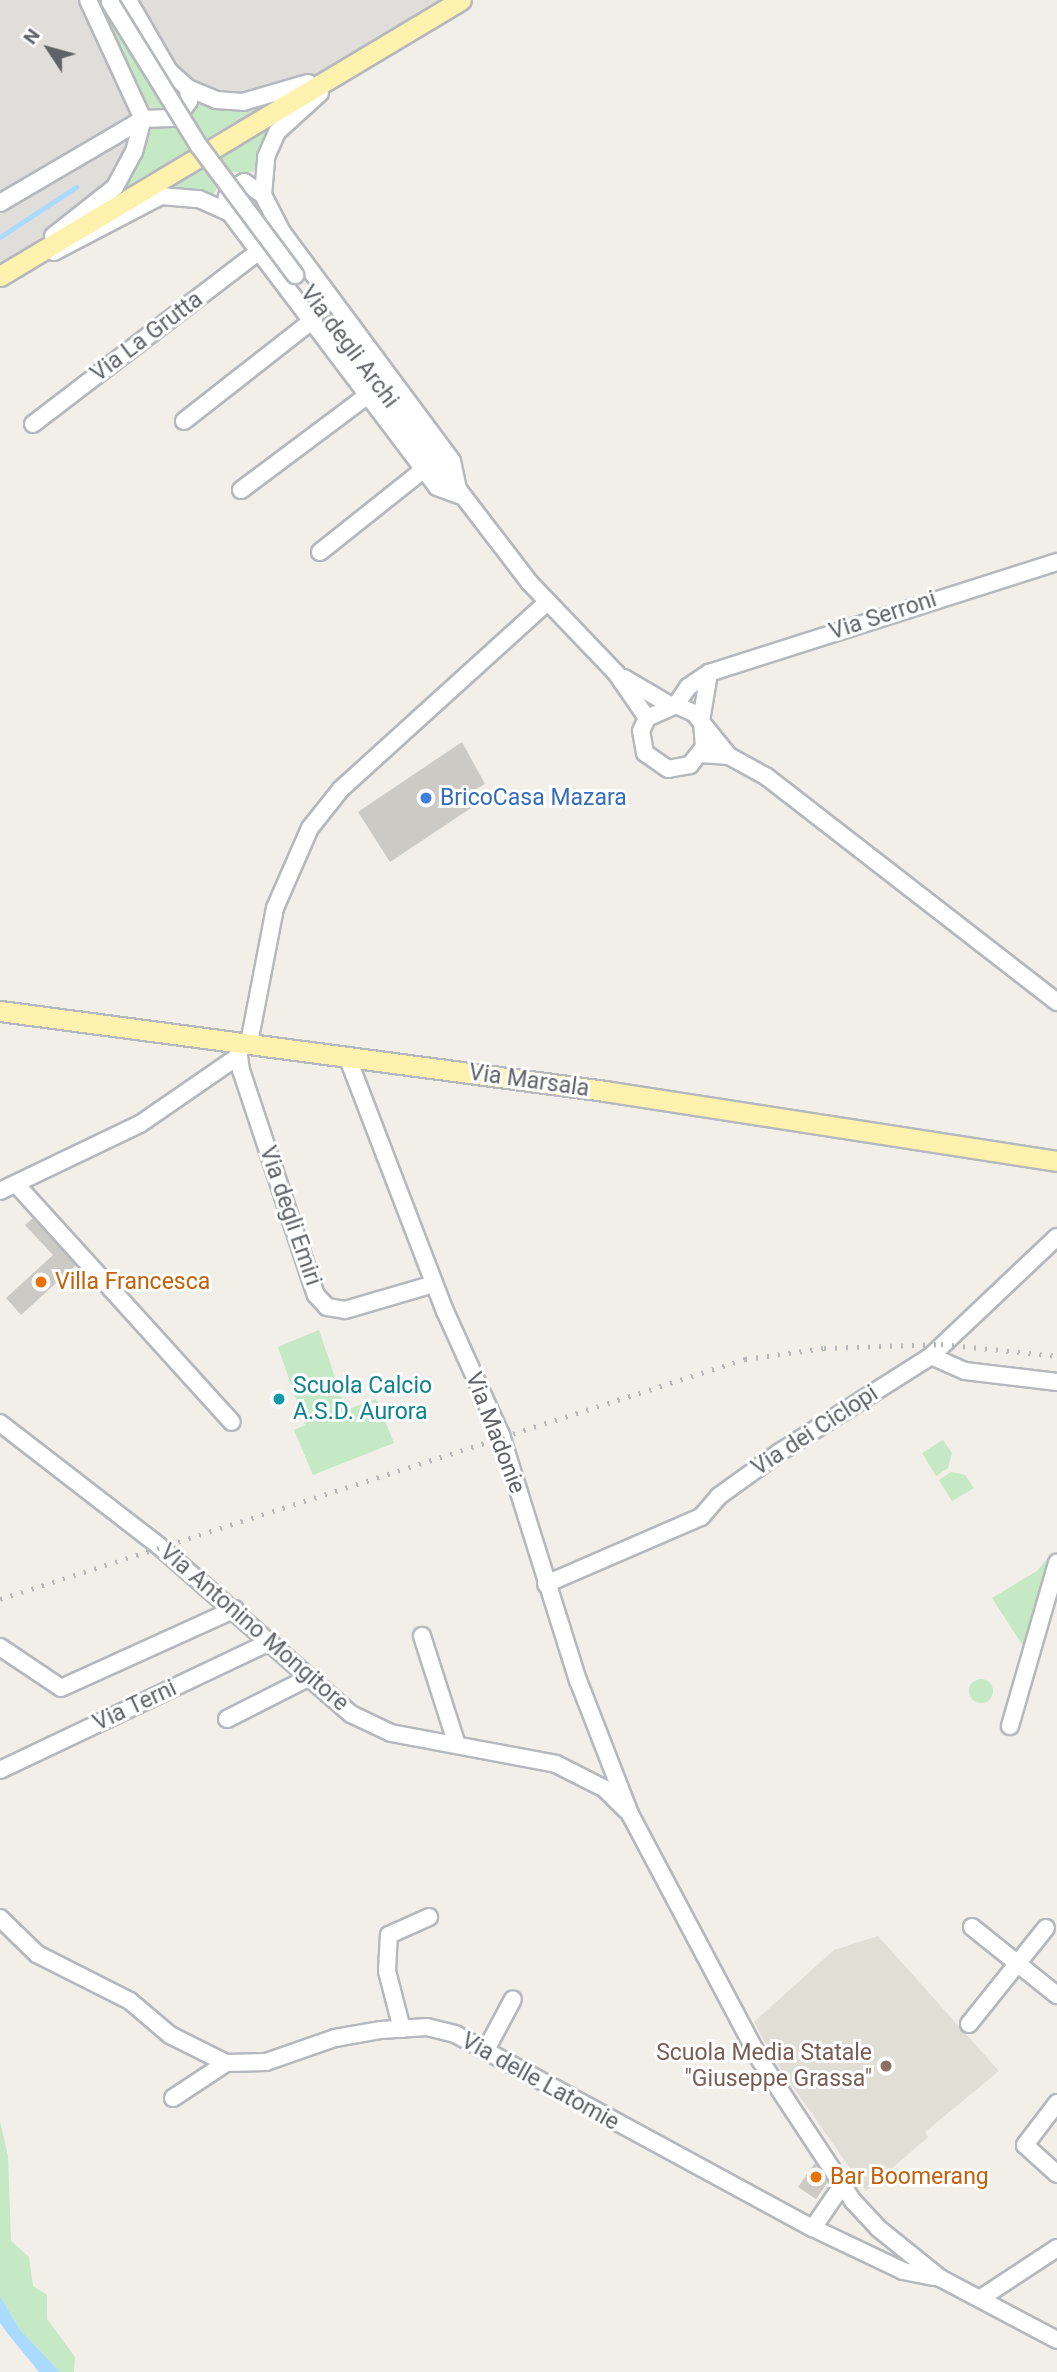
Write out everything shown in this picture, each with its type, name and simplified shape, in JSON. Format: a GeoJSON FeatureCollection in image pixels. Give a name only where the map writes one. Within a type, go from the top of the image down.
{"type":"FeatureCollection","features":[{"type":"Feature","properties":{"kind":"main road"},"geometry":{"type":"LineString","coordinates":[[0,276],[461,0]]}},
{"type":"Feature","properties":{"kind":"main road","name":"Via Marsala"},"geometry":{"type":"LineString","coordinates":[[0,1011],[241,1047],[347,1056],[870,1129],[1057,1161]]}},
{"type":"Feature","properties":{"kind":"street"},"geometry":{"type":"LineString","coordinates":[[19,265],[103,200],[124,173],[143,119],[88,0]]}},
{"type":"Feature","properties":{"kind":"street"},"geometry":{"type":"LineString","coordinates":[[128,0],[169,71],[188,88],[216,100],[262,100],[359,62]]}},
{"type":"Feature","properties":{"kind":"street","name":"Via degli Archi"},"geometry":{"type":"LineString","coordinates":[[110,1],[199,146],[459,495],[546,603],[616,673],[647,718]]}},
{"type":"Feature","properties":{"kind":"street"},"geometry":{"type":"LineString","coordinates":[[262,195],[266,157],[277,132],[359,62]]}},
{"type":"Feature","properties":{"kind":"street"},"geometry":{"type":"LineString","coordinates":[[0,203],[143,119],[177,118],[189,101],[188,88]]}},
{"type":"Feature","properties":{"kind":"street"},"geometry":{"type":"LineString","coordinates":[[230,213],[226,200],[235,185],[244,182],[262,195],[290,243],[452,461],[459,495]]}},
{"type":"Feature","properties":{"kind":"street"},"geometry":{"type":"LineString","coordinates":[[19,265],[73,244],[161,197],[199,199],[230,213],[262,249],[423,470],[437,487],[459,495]]}},
{"type":"Feature","properties":{"kind":"street","name":"Via La Grutta"},"geometry":{"type":"LineString","coordinates":[[33,424],[262,249]]}},
{"type":"Feature","properties":{"kind":"street"},"geometry":{"type":"LineString","coordinates":[[184,421],[314,319]]}},
{"type":"Feature","properties":{"kind":"street"},"geometry":{"type":"LineString","coordinates":[[241,490],[368,395]]}},
{"type":"Feature","properties":{"kind":"street"},"geometry":{"type":"LineString","coordinates":[[320,552],[423,470]]}},
{"type":"Feature","properties":{"kind":"street","name":"Via Serroni"},"geometry":{"type":"LineString","coordinates":[[673,705],[688,687],[709,673],[1057,562]]}},
{"type":"Feature","properties":{"kind":"street"},"geometry":{"type":"LineString","coordinates":[[0,1191],[140,1124],[241,1047],[275,908],[310,828],[341,789],[546,603]]}},
{"type":"Feature","properties":{"kind":"street","name":"Via degli Archi"},"geometry":{"type":"LineString","coordinates":[[616,673],[673,705]]}},
{"type":"Feature","properties":{"kind":"street"},"geometry":{"type":"LineString","coordinates":[[700,754],[701,722],[709,673]]}},
{"type":"Feature","properties":{"kind":"street"},"geometry":{"type":"LineString","coordinates":[[729,756],[700,754],[683,768],[654,764],[642,746],[647,718],[673,705],[701,722],[729,756],[813,810],[1057,1002]]}},
{"type":"Feature","properties":{"kind":"street","name":"Via degli Emiri"},"geometry":{"type":"LineString","coordinates":[[241,1047],[316,1295],[327,1307],[345,1310],[434,1284]]}},
{"type":"Feature","properties":{"kind":"street","name":"Via Madonie"},"geometry":{"type":"LineString","coordinates":[[347,1056],[434,1284],[501,1435],[546,1584],[630,1814],[760,2060],[843,2184],[878,2228],[940,2278]]}},
{"type":"Feature","properties":{"kind":"street"},"geometry":{"type":"LineString","coordinates":[[16,1184],[232,1422]]}},
{"type":"Feature","properties":{"kind":"street","name":"Via dei Ciclopi"},"geometry":{"type":"LineString","coordinates":[[546,1584],[701,1517],[719,1496],[780,1452],[932,1356],[1057,1237]]}},
{"type":"Feature","properties":{"kind":"street"},"geometry":{"type":"LineString","coordinates":[[932,1356],[965,1371],[1057,1382]]}},
{"type":"Feature","properties":{"kind":"street","name":"Via Antonino Mongitore"},"geometry":{"type":"LineString","coordinates":[[0,1423],[235,1609],[308,1678],[372,1725],[457,1745],[532,1757],[580,1773],[630,1814]]}},
{"type":"Feature","properties":{"kind":"street"},"geometry":{"type":"LineString","coordinates":[[1010,1726],[1057,1563]]}},
{"type":"Feature","properties":{"kind":"street"},"geometry":{"type":"LineString","coordinates":[[0,1647],[61,1688],[235,1609]]}},
{"type":"Feature","properties":{"kind":"street"},"geometry":{"type":"LineString","coordinates":[[422,1636],[457,1745]]}},
{"type":"Feature","properties":{"kind":"street","name":"Via Terni"},"geometry":{"type":"LineString","coordinates":[[0,1770],[270,1642]]}},
{"type":"Feature","properties":{"kind":"street"},"geometry":{"type":"LineString","coordinates":[[228,1719],[308,1678]]}},
{"type":"Feature","properties":{"kind":"street"},"geometry":{"type":"LineString","coordinates":[[402,2029],[387,1971],[388,1935],[429,1917]]}},
{"type":"Feature","properties":{"kind":"street","name":"Via delle Latomie"},"geometry":{"type":"LineString","coordinates":[[0,1918],[37,1954],[130,2001],[170,2035],[226,2063],[248,2066],[335,2038],[427,2027],[487,2048],[629,2132],[813,2228],[903,2271],[940,2278]]}},
{"type":"Feature","properties":{"kind":"street"},"geometry":{"type":"LineString","coordinates":[[972,1927],[1057,1995]]}},
{"type":"Feature","properties":{"kind":"street"},"geometry":{"type":"LineString","coordinates":[[969,2024],[1046,1928]]}},
{"type":"Feature","properties":{"kind":"street"},"geometry":{"type":"LineString","coordinates":[[487,2048],[513,1999]]}},
{"type":"Feature","properties":{"kind":"street"},"geometry":{"type":"LineString","coordinates":[[173,2098],[226,2063]]}},
{"type":"Feature","properties":{"kind":"street"},"geometry":{"type":"LineString","coordinates":[[1057,2103],[1025,2145],[1057,2174]]}},
{"type":"Feature","properties":{"kind":"street"},"geometry":{"type":"LineString","coordinates":[[813,2228],[843,2184]]}},
{"type":"Feature","properties":{"kind":"street"},"geometry":{"type":"LineString","coordinates":[[981,2298],[1057,2248]]}},
{"type":"Feature","properties":{"kind":"street"},"geometry":{"type":"LineString","coordinates":[[940,2278],[1057,2340]]}},
{"type":"Feature","properties":{"kind":"shaded area"},"geometry":{"type":"Polygon","coordinates":[[[0,0],[461,0],[0,276],[0,0]]]}},
{"type":"Feature","properties":{"kind":"shaded area","name":"Scuola Media Statale \"Giuseppe Grassa\""},"geometry":{"type":"Polygon","coordinates":[[[878,1936],[999,2071],[925,2132],[928,2137],[866,2191],[775,2061],[754,2022],[834,1950],[878,1936]]]}},
{"type":"Feature","properties":{"kind":"green space"},"geometry":{"type":"Polygon","coordinates":[[[92,0],[123,0],[178,93],[170,109],[158,112],[144,99],[92,0]]]}},
{"type":"Feature","properties":{"kind":"green space"},"geometry":{"type":"Polygon","coordinates":[[[204,101],[258,107],[120,191],[147,127],[178,127],[204,101]]]}},
{"type":"Feature","properties":{"kind":"green space"},"geometry":{"type":"Polygon","coordinates":[[[276,119],[254,172],[228,172],[211,197],[156,190],[276,119]]]}},
{"type":"Feature","properties":{"kind":"green space"},"geometry":{"type":"Polygon","coordinates":[[[319,1330],[346,1410],[376,1399],[394,1443],[313,1475],[294,1430],[305,1425],[278,1347],[319,1330]]]}},
{"type":"Feature","properties":{"kind":"green space"},"geometry":{"type":"Polygon","coordinates":[[[943,1440],[952,1453],[948,1468],[936,1476],[922,1453],[943,1440]]]}},
{"type":"Feature","properties":{"kind":"green space"},"geometry":{"type":"Polygon","coordinates":[[[951,1472],[965,1475],[974,1488],[952,1501],[939,1480],[951,1472]]]}},
{"type":"Feature","properties":{"kind":"green space"},"geometry":{"type":"Polygon","coordinates":[[[1049,1557],[1025,1649],[992,1598],[1037,1571],[1049,1557]]]}},
{"type":"Feature","properties":{"kind":"green space"},"geometry":{"type":"Polygon","coordinates":[[[981,1679],[992,1686],[993,1691],[986,1702],[981,1703],[970,1696],[969,1691],[976,1680],[981,1679]]]}},
{"type":"Feature","properties":{"kind":"green space"},"geometry":{"type":"Polygon","coordinates":[[[0,2121],[8,2156],[11,2241],[29,2257],[33,2286],[47,2295],[47,2319],[75,2357],[74,2372],[60,2372],[20,2330],[0,2296],[0,2121]]]}},
{"type":"Feature","properties":{"kind":"water"},"geometry":{"type":"Polygon","coordinates":[[[0,2296],[20,2330],[60,2372],[39,2372],[8,2334],[0,2323],[0,2296]]]}},
{"type":"Feature","properties":{"kind":"building","name":"BricoCasa Mazara"},"geometry":{"type":"Polygon","coordinates":[[[462,742],[485,784],[471,792],[477,804],[390,862],[358,812],[462,742]]]}},
{"type":"Feature","properties":{"kind":"building","name":"Villa Francesca"},"geometry":{"type":"Polygon","coordinates":[[[33,1218],[76,1265],[21,1315],[6,1298],[53,1255],[25,1225],[33,1218]]]}},
{"type":"Feature","properties":{"kind":"building","name":"Bar Boomerang"},"geometry":{"type":"Polygon","coordinates":[[[815,2163],[828,2182],[816,2199],[798,2187],[815,2163]]]}},
{"type":"Feature","properties":{"kind":"waterway"},"geometry":{"type":"LineString","coordinates":[[0,237],[76,187]]}},
{"type":"Feature","properties":{"kind":"railway"},"geometry":{"type":"LineString","coordinates":[[0,1599],[745,1359],[824,1348],[941,1344],[1057,1356]]}},
{"type":"Feature","properties":{"kind":"place","name":"BricoCasa Mazara"},"geometry":{"type":"Point","coordinates":[426,798]}},
{"type":"Feature","properties":{"kind":"place","name":"Villa Francesca"},"geometry":{"type":"Point","coordinates":[41,1282]}},
{"type":"Feature","properties":{"kind":"place","name":"Scuola Calcio A.S.D. Aurora"},"geometry":{"type":"Point","coordinates":[279,1399]}},
{"type":"Feature","properties":{"kind":"place","name":"Scuola Media Statale \"Giuseppe Grassa\""},"geometry":{"type":"Point","coordinates":[886,2066]}},
{"type":"Feature","properties":{"kind":"place","name":"Bar Boomerang"},"geometry":{"type":"Point","coordinates":[816,2177]}}]}
